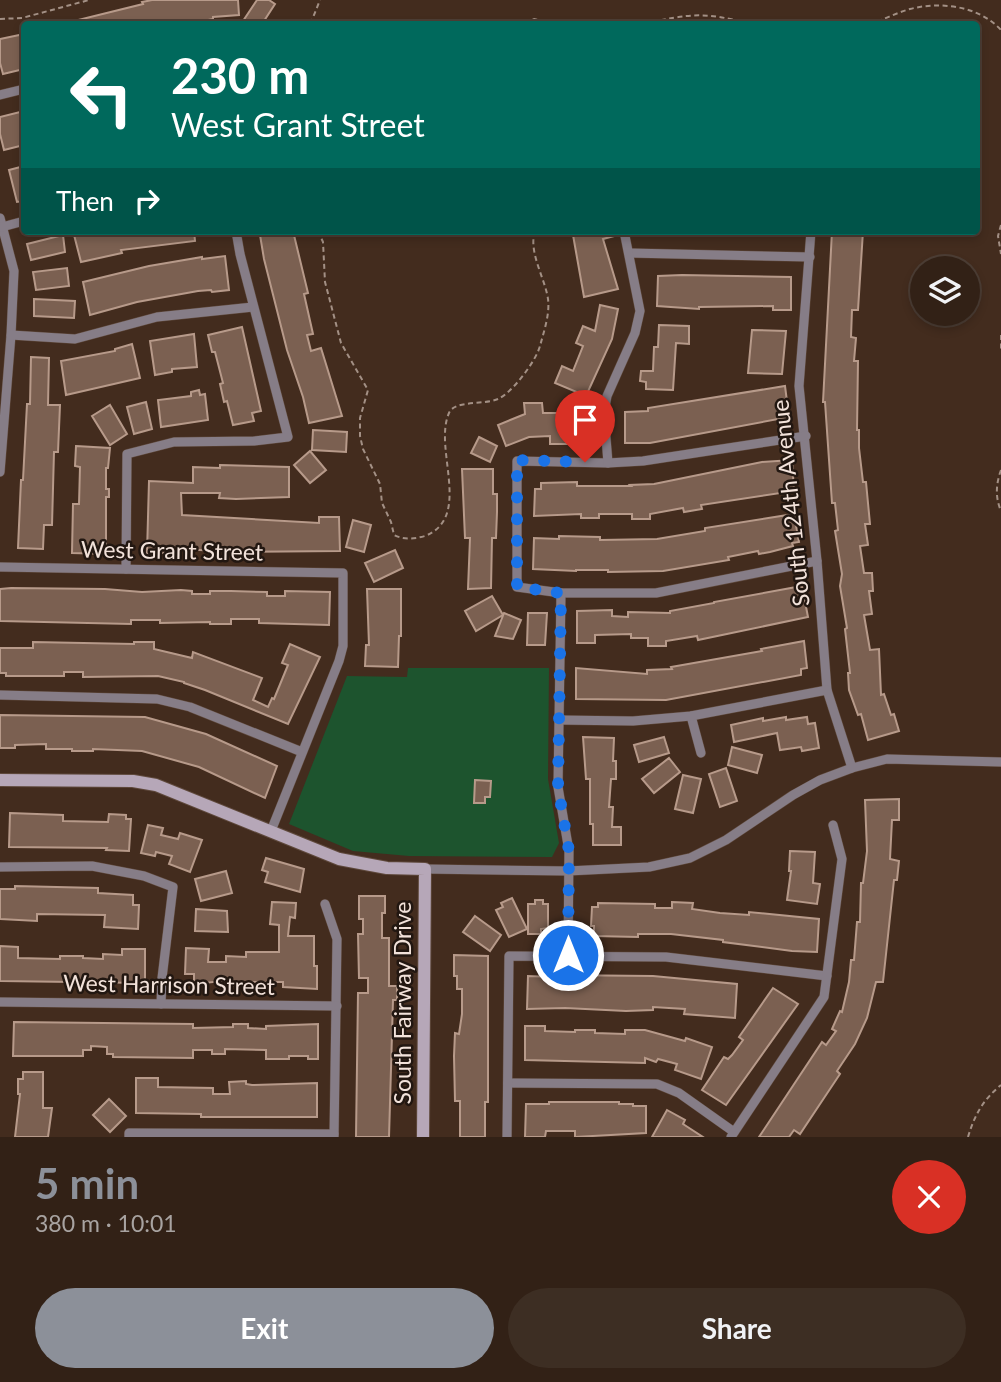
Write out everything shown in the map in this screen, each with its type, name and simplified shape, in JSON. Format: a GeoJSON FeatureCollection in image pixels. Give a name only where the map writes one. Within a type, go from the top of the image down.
{"type":"FeatureCollection","features":[{"type":"Feature","properties":{"kind":"street"},"geometry":{"type":"LineString","coordinates":[[0,95],[21,90]]}},
{"type":"Feature","properties":{"kind":"street"},"geometry":{"type":"LineString","coordinates":[[0,472],[12,335],[14,271],[1,222],[21,221]]}},
{"type":"Feature","properties":{"kind":"street"},"geometry":{"type":"LineString","coordinates":[[126,569],[127,454],[174,442],[254,441],[288,437],[237,235]]}},
{"type":"Feature","properties":{"kind":"street"},"geometry":{"type":"LineString","coordinates":[[608,463],[604,413],[607,396],[635,333],[640,312],[625,235]]}},
{"type":"Feature","properties":{"kind":"street","name":"South 124th Avenue"},"geometry":{"type":"LineString","coordinates":[[811,235],[799,386],[806,436],[827,690],[852,768]]}},
{"type":"Feature","properties":{"kind":"street"},"geometry":{"type":"LineString","coordinates":[[629,253],[810,257]]}},
{"type":"Feature","properties":{"kind":"street"},"geometry":{"type":"LineString","coordinates":[[12,335],[75,339],[157,317],[253,307]]}},
{"type":"Feature","properties":{"kind":"street"},"geometry":{"type":"LineString","coordinates":[[806,436],[643,461],[608,463],[517,460],[517,587],[561,593],[656,593],[817,561]]}},
{"type":"Feature","properties":{"kind":"street","name":"West Grant Street"},"geometry":{"type":"LineString","coordinates":[[0,567],[343,573],[343,646],[302,752]]}},
{"type":"Feature","properties":{"kind":"street"},"geometry":{"type":"LineString","coordinates":[[561,593],[558,787],[569,851],[568,955]]}},
{"type":"Feature","properties":{"kind":"street"},"geometry":{"type":"LineString","coordinates":[[559,720],[633,721],[691,716],[827,690]]}},
{"type":"Feature","properties":{"kind":"street"},"geometry":{"type":"LineString","coordinates":[[0,695],[157,699],[190,707],[302,752],[271,831]]}},
{"type":"Feature","properties":{"kind":"street"},"geometry":{"type":"LineString","coordinates":[[691,716],[701,753]]}},
{"type":"Feature","properties":{"kind":"street"},"geometry":{"type":"LineString","coordinates":[[0,780],[133,781],[156,785],[351,862],[387,868],[568,871],[649,867],[690,858],[726,840],[793,794],[820,780],[887,759],[1001,762]]}},
{"type":"Feature","properties":{"kind":"street"},"geometry":{"type":"LineString","coordinates":[[508,1083],[657,1084],[678,1093],[733,1134],[824,997],[842,859],[833,825]]}},
{"type":"Feature","properties":{"kind":"street"},"geometry":{"type":"LineString","coordinates":[[0,867],[93,866],[144,876],[173,887],[161,1004]]}},
{"type":"Feature","properties":{"kind":"street","name":"South Fairway Drive"},"geometry":{"type":"LineString","coordinates":[[423,1137],[425,869]]}},
{"type":"Feature","properties":{"kind":"street"},"geometry":{"type":"LineString","coordinates":[[129,1135],[334,1136],[337,939],[325,904]]}},
{"type":"Feature","properties":{"kind":"street"},"geometry":{"type":"LineString","coordinates":[[507,1137],[509,956],[666,957],[827,976]]}},
{"type":"Feature","properties":{"kind":"street","name":"West Harrison Street"},"geometry":{"type":"LineString","coordinates":[[0,1002],[337,1006]]}},
{"type":"Feature","properties":{"kind":"path"},"geometry":{"type":"LineString","coordinates":[[0,19],[22,18],[89,0]]}},
{"type":"Feature","properties":{"kind":"path"},"geometry":{"type":"LineString","coordinates":[[312,21],[320,0]]}},
{"type":"Feature","properties":{"kind":"path"},"geometry":{"type":"LineString","coordinates":[[878,21],[912,9],[945,6],[980,13],[1001,30]]}},
{"type":"Feature","properties":{"kind":"path"},"geometry":{"type":"LineString","coordinates":[[659,21],[694,14],[738,21]]}},
{"type":"Feature","properties":{"kind":"path"},"geometry":{"type":"LineString","coordinates":[[1001,225],[998,236],[1001,254]]}},
{"type":"Feature","properties":{"kind":"path"},"geometry":{"type":"LineString","coordinates":[[320,235],[323,242],[325,282],[334,323],[341,343],[368,390],[360,418],[363,449],[380,484],[382,503],[394,535],[402,538],[414,538],[435,531],[443,524],[448,513],[450,495],[445,431],[452,408],[458,404],[486,403],[506,395],[539,349],[548,298],[533,244],[534,235]]}},
{"type":"Feature","properties":{"kind":"path"},"geometry":{"type":"LineString","coordinates":[[1001,335],[1001,350]]}},
{"type":"Feature","properties":{"kind":"path"},"geometry":{"type":"LineString","coordinates":[[1001,470],[996,491],[1001,511]]}},
{"type":"Feature","properties":{"kind":"path"},"geometry":{"type":"LineString","coordinates":[[968,1137],[973,1117],[981,1104],[1001,1085]]}},
{"type":"Feature","properties":{"kind":"green space"},"geometry":{"type":"Polygon","coordinates":[[[408,668],[549,668],[548,779],[559,843],[552,857],[409,856],[353,851],[289,824],[347,676],[407,677],[408,668]]]}},
{"type":"Feature","properties":{"kind":"building"},"geometry":{"type":"Polygon","coordinates":[[[238,0],[239,15],[213,17],[203,21],[74,21],[143,4],[142,2],[238,0]]]}},
{"type":"Feature","properties":{"kind":"building"},"geometry":{"type":"Polygon","coordinates":[[[257,0],[269,0],[275,4],[264,21],[243,21],[257,0]]]}},
{"type":"Feature","properties":{"kind":"building"},"geometry":{"type":"Polygon","coordinates":[[[21,35],[21,70],[3,74],[0,39],[21,35]]]}},
{"type":"Feature","properties":{"kind":"building"},"geometry":{"type":"Polygon","coordinates":[[[21,112],[21,146],[4,150],[0,117],[21,112]]]}},
{"type":"Feature","properties":{"kind":"building"},"geometry":{"type":"Polygon","coordinates":[[[21,167],[21,201],[17,202],[9,170],[21,167]]]}},
{"type":"Feature","properties":{"kind":"building"},"geometry":{"type":"Polygon","coordinates":[[[63,235],[65,252],[31,260],[27,244],[63,235]]]}},
{"type":"Feature","properties":{"kind":"building"},"geometry":{"type":"Polygon","coordinates":[[[74,235],[194,235],[195,241],[121,250],[122,253],[81,262],[74,235]]]}},
{"type":"Feature","properties":{"kind":"building"},"geometry":{"type":"Polygon","coordinates":[[[260,235],[294,235],[308,293],[304,294],[313,334],[307,335],[311,351],[321,348],[342,416],[309,423],[264,259],[260,235]]]}},
{"type":"Feature","properties":{"kind":"building"},"geometry":{"type":"Polygon","coordinates":[[[573,235],[618,235],[603,239],[618,289],[584,297],[573,235]]]}},
{"type":"Feature","properties":{"kind":"building"},"geometry":{"type":"Polygon","coordinates":[[[832,235],[863,235],[858,310],[852,310],[851,337],[856,338],[854,361],[858,361],[857,430],[870,524],[865,524],[868,545],[860,546],[864,573],[872,573],[873,591],[869,591],[872,614],[864,615],[870,650],[879,649],[881,695],[884,694],[891,715],[894,714],[899,731],[868,740],[861,714],[858,715],[849,690],[847,628],[840,586],[842,574],[835,531],[838,530],[835,503],[832,503],[823,402],[832,235]]]}},
{"type":"Feature","properties":{"kind":"building"},"geometry":{"type":"Polygon","coordinates":[[[225,256],[229,290],[198,291],[137,302],[90,315],[83,282],[149,266],[225,256]]]}},
{"type":"Feature","properties":{"kind":"building"},"geometry":{"type":"Polygon","coordinates":[[[67,268],[69,286],[36,290],[33,272],[67,268]]]}},
{"type":"Feature","properties":{"kind":"building"},"geometry":{"type":"Polygon","coordinates":[[[658,276],[791,277],[791,310],[773,310],[773,306],[699,309],[657,306],[658,276]]]}},
{"type":"Feature","properties":{"kind":"building"},"geometry":{"type":"Polygon","coordinates":[[[34,299],[75,301],[74,318],[34,316],[34,299]]]}},
{"type":"Feature","properties":{"kind":"building"},"geometry":{"type":"Polygon","coordinates":[[[600,305],[618,309],[612,339],[586,396],[555,383],[562,366],[573,371],[583,346],[576,343],[583,326],[595,331],[600,305]]]}},
{"type":"Feature","properties":{"kind":"building"},"geometry":{"type":"Polygon","coordinates":[[[659,325],[689,326],[689,344],[676,343],[673,390],[646,389],[646,382],[640,381],[641,371],[653,371],[654,347],[658,347],[659,325]]]}},
{"type":"Feature","properties":{"kind":"building"},"geometry":{"type":"Polygon","coordinates":[[[242,327],[261,411],[252,413],[254,421],[233,425],[227,401],[224,402],[220,384],[223,383],[208,335],[242,327]]]}},
{"type":"Feature","properties":{"kind":"building"},"geometry":{"type":"Polygon","coordinates":[[[752,330],[786,331],[782,374],[748,373],[752,330]]]}},
{"type":"Feature","properties":{"kind":"building"},"geometry":{"type":"Polygon","coordinates":[[[194,334],[197,367],[172,369],[172,372],[155,375],[150,341],[194,334]]]}},
{"type":"Feature","properties":{"kind":"building"},"geometry":{"type":"Polygon","coordinates":[[[132,344],[140,378],[66,395],[61,361],[115,351],[132,344]]]}},
{"type":"Feature","properties":{"kind":"building"},"geometry":{"type":"Polygon","coordinates":[[[31,357],[49,358],[48,405],[60,405],[58,452],[54,452],[52,525],[44,525],[43,549],[18,548],[27,404],[30,404],[31,357]]]}},
{"type":"Feature","properties":{"kind":"building"},"geometry":{"type":"Polygon","coordinates":[[[785,386],[789,417],[650,443],[625,443],[625,412],[648,411],[648,408],[785,386]]]}},
{"type":"Feature","properties":{"kind":"building"},"geometry":{"type":"Polygon","coordinates":[[[199,390],[200,395],[205,394],[208,420],[161,427],[158,400],[191,396],[191,392],[199,390]]]}},
{"type":"Feature","properties":{"kind":"building"},"geometry":{"type":"Polygon","coordinates":[[[146,402],[152,429],[134,434],[127,407],[146,402]]]}},
{"type":"Feature","properties":{"kind":"building"},"geometry":{"type":"Polygon","coordinates":[[[524,403],[542,403],[543,413],[591,410],[591,440],[569,440],[569,444],[550,444],[550,436],[529,437],[506,446],[498,425],[525,414],[524,403]]]}},
{"type":"Feature","properties":{"kind":"building"},"geometry":{"type":"Polygon","coordinates":[[[110,405],[127,434],[110,445],[92,416],[110,405]]]}},
{"type":"Feature","properties":{"kind":"building"},"geometry":{"type":"Polygon","coordinates":[[[313,430],[347,432],[346,452],[312,450],[313,430]]]}},
{"type":"Feature","properties":{"kind":"building"},"geometry":{"type":"Polygon","coordinates":[[[479,437],[497,446],[490,462],[471,453],[479,437]]]}},
{"type":"Feature","properties":{"kind":"building"},"geometry":{"type":"Polygon","coordinates":[[[76,446],[110,448],[106,468],[106,489],[109,489],[109,497],[106,497],[106,554],[72,553],[73,504],[79,504],[80,467],[75,466],[76,446]]]}},
{"type":"Feature","properties":{"kind":"building"},"geometry":{"type":"Polygon","coordinates":[[[310,451],[326,470],[310,483],[294,465],[310,451]]]}},
{"type":"Feature","properties":{"kind":"building"},"geometry":{"type":"Polygon","coordinates":[[[792,460],[794,491],[701,505],[702,509],[684,512],[683,508],[650,514],[650,519],[632,519],[632,514],[599,514],[599,518],[581,518],[581,514],[534,516],[535,489],[541,489],[541,483],[577,482],[577,486],[654,484],[762,462],[792,460]]]}},
{"type":"Feature","properties":{"kind":"building"},"geometry":{"type":"Polygon","coordinates":[[[220,465],[289,467],[289,497],[236,499],[219,498],[220,493],[181,493],[182,515],[319,523],[319,517],[339,517],[340,551],[238,552],[180,549],[180,553],[147,553],[149,481],[193,483],[193,467],[220,468],[220,465]]]}},
{"type":"Feature","properties":{"kind":"building"},"geometry":{"type":"Polygon","coordinates":[[[462,469],[493,469],[493,494],[497,494],[497,512],[496,538],[492,538],[491,588],[468,589],[470,538],[465,538],[462,469]]]}},
{"type":"Feature","properties":{"kind":"building"},"geometry":{"type":"Polygon","coordinates":[[[794,514],[799,542],[770,552],[759,554],[758,551],[728,557],[729,560],[663,571],[533,569],[534,538],[559,539],[559,536],[600,537],[600,540],[657,539],[705,531],[705,528],[794,514]]]}},
{"type":"Feature","properties":{"kind":"building"},"geometry":{"type":"Polygon","coordinates":[[[353,520],[371,525],[364,552],[346,547],[353,520]]]}},
{"type":"Feature","properties":{"kind":"building"},"geometry":{"type":"Polygon","coordinates":[[[395,550],[403,568],[374,582],[365,563],[395,550]]]}},
{"type":"Feature","properties":{"kind":"building"},"geometry":{"type":"Polygon","coordinates":[[[802,586],[808,617],[698,640],[697,636],[666,641],[666,646],[648,646],[648,638],[631,638],[631,634],[595,635],[595,643],[577,643],[577,611],[612,610],[612,616],[628,617],[628,612],[670,613],[802,586]]]}},
{"type":"Feature","properties":{"kind":"building"},"geometry":{"type":"Polygon","coordinates":[[[0,589],[142,592],[181,590],[192,591],[192,594],[210,594],[210,591],[267,592],[267,596],[285,596],[285,591],[330,592],[329,625],[259,623],[259,619],[231,619],[231,624],[160,623],[160,620],[131,620],[131,624],[0,621],[0,589]]]}},
{"type":"Feature","properties":{"kind":"building"},"geometry":{"type":"Polygon","coordinates":[[[367,589],[401,589],[398,667],[365,666],[366,645],[369,645],[367,589]]]}},
{"type":"Feature","properties":{"kind":"building"},"geometry":{"type":"Polygon","coordinates":[[[492,596],[503,615],[476,631],[465,611],[492,596]]]}},
{"type":"Feature","properties":{"kind":"building"},"geometry":{"type":"Polygon","coordinates":[[[504,613],[521,620],[513,639],[495,636],[504,613]]]}},
{"type":"Feature","properties":{"kind":"building"},"geometry":{"type":"Polygon","coordinates":[[[528,613],[547,613],[545,645],[527,645],[528,613]]]}},
{"type":"Feature","properties":{"kind":"building"},"geometry":{"type":"Polygon","coordinates":[[[804,641],[807,668],[801,669],[801,675],[666,700],[576,699],[576,668],[647,674],[647,670],[672,669],[671,667],[804,641]]]}},
{"type":"Feature","properties":{"kind":"building"},"geometry":{"type":"Polygon","coordinates":[[[33,642],[154,642],[154,649],[192,658],[193,652],[262,678],[253,700],[268,707],[288,665],[282,663],[290,644],[320,657],[288,724],[184,682],[158,676],[83,677],[83,672],[64,672],[64,676],[6,676],[6,673],[0,673],[0,648],[33,648],[33,642]]]}},
{"type":"Feature","properties":{"kind":"building"},"geometry":{"type":"Polygon","coordinates":[[[0,715],[145,717],[206,734],[277,766],[265,798],[199,767],[142,751],[72,751],[46,749],[46,744],[0,748],[0,715]]]}},
{"type":"Feature","properties":{"kind":"building"},"geometry":{"type":"Polygon","coordinates":[[[786,717],[786,720],[807,717],[808,724],[815,723],[819,748],[802,751],[801,747],[780,750],[777,733],[734,742],[731,725],[763,718],[763,721],[786,717]]]}},
{"type":"Feature","properties":{"kind":"building"},"geometry":{"type":"Polygon","coordinates":[[[583,737],[614,738],[613,761],[616,761],[616,779],[611,779],[609,807],[613,807],[612,827],[621,827],[621,845],[593,845],[590,779],[586,779],[583,737]]]}},
{"type":"Feature","properties":{"kind":"building"},"geometry":{"type":"Polygon","coordinates":[[[664,737],[669,753],[639,762],[634,745],[664,737]]]}},
{"type":"Feature","properties":{"kind":"building"},"geometry":{"type":"Polygon","coordinates":[[[732,747],[762,755],[757,773],[728,765],[732,747]]]}},
{"type":"Feature","properties":{"kind":"building"},"geometry":{"type":"Polygon","coordinates":[[[669,758],[680,772],[654,793],[642,779],[669,758]]]}},
{"type":"Feature","properties":{"kind":"building"},"geometry":{"type":"Polygon","coordinates":[[[726,768],[737,801],[720,807],[709,774],[726,768]]]}},
{"type":"Feature","properties":{"kind":"building"},"geometry":{"type":"Polygon","coordinates":[[[683,775],[701,779],[693,813],[675,809],[683,775]]]}},
{"type":"Feature","properties":{"kind":"building"},"geometry":{"type":"Polygon","coordinates":[[[475,780],[491,781],[490,797],[485,797],[485,803],[474,803],[475,780]]]}},
{"type":"Feature","properties":{"kind":"building"},"geometry":{"type":"Polygon","coordinates":[[[899,799],[899,820],[892,820],[890,859],[899,861],[897,880],[894,880],[883,982],[876,982],[867,1018],[855,1044],[837,1071],[840,1074],[800,1134],[794,1130],[789,1137],[759,1137],[822,1042],[826,1045],[836,1031],[832,1029],[840,1011],[842,1012],[851,960],[854,960],[857,922],[860,922],[861,883],[867,851],[865,800],[899,799]]]}},
{"type":"Feature","properties":{"kind":"building"},"geometry":{"type":"Polygon","coordinates":[[[10,813],[63,815],[63,821],[108,822],[109,814],[126,815],[126,819],[131,819],[129,851],[106,850],[107,848],[9,847],[10,813]]]}},
{"type":"Feature","properties":{"kind":"building"},"geometry":{"type":"Polygon","coordinates":[[[148,825],[163,828],[161,835],[178,839],[180,833],[202,840],[190,872],[169,864],[172,856],[156,852],[155,856],[141,853],[148,825]]]}},
{"type":"Feature","properties":{"kind":"building"},"geometry":{"type":"Polygon","coordinates":[[[790,851],[815,852],[813,883],[820,884],[817,904],[787,900],[791,871],[790,851]]]}},
{"type":"Feature","properties":{"kind":"building"},"geometry":{"type":"Polygon","coordinates":[[[266,858],[304,869],[300,892],[265,882],[268,872],[262,870],[266,858]]]}},
{"type":"Feature","properties":{"kind":"building"},"geometry":{"type":"Polygon","coordinates":[[[226,871],[232,893],[201,901],[195,879],[226,871]]]}},
{"type":"Feature","properties":{"kind":"building"},"geometry":{"type":"Polygon","coordinates":[[[15,886],[98,888],[98,893],[133,895],[133,905],[139,905],[138,929],[104,927],[105,915],[37,914],[37,921],[0,919],[0,889],[15,889],[15,886]]]}},
{"type":"Feature","properties":{"kind":"building"},"geometry":{"type":"Polygon","coordinates":[[[359,896],[385,896],[382,938],[389,938],[389,986],[397,986],[397,1000],[393,1000],[389,1137],[356,1137],[358,993],[368,993],[368,978],[359,978],[358,934],[363,934],[363,919],[359,919],[359,896]]]}},
{"type":"Feature","properties":{"kind":"building"},"geometry":{"type":"Polygon","coordinates":[[[512,898],[527,929],[509,937],[496,910],[503,907],[501,903],[512,898]]]}},
{"type":"Feature","properties":{"kind":"building"},"geometry":{"type":"Polygon","coordinates":[[[535,900],[543,900],[543,904],[548,904],[548,928],[541,929],[541,934],[528,934],[528,904],[535,904],[535,900]]]}},
{"type":"Feature","properties":{"kind":"building"},"geometry":{"type":"Polygon","coordinates":[[[272,902],[296,903],[295,918],[290,917],[288,936],[314,936],[317,989],[283,987],[283,982],[238,982],[238,986],[223,986],[223,981],[194,984],[194,974],[185,974],[186,948],[209,949],[208,962],[226,962],[226,956],[246,957],[246,952],[279,952],[279,925],[270,924],[272,902]]]}},
{"type":"Feature","properties":{"kind":"building"},"geometry":{"type":"Polygon","coordinates":[[[672,902],[693,903],[692,909],[720,913],[749,915],[749,912],[819,919],[817,952],[671,934],[638,934],[638,937],[594,936],[594,926],[591,926],[592,907],[598,907],[598,903],[655,904],[655,908],[672,908],[672,902]]]}},
{"type":"Feature","properties":{"kind":"building"},"geometry":{"type":"Polygon","coordinates":[[[196,909],[227,911],[228,932],[195,931],[196,909]]]}},
{"type":"Feature","properties":{"kind":"building"},"geometry":{"type":"Polygon","coordinates":[[[475,916],[501,935],[490,951],[463,932],[475,916]]]}},
{"type":"Feature","properties":{"kind":"building"},"geometry":{"type":"Polygon","coordinates":[[[0,946],[18,947],[18,958],[60,959],[60,956],[83,956],[103,959],[103,954],[122,955],[122,949],[145,949],[145,983],[0,981],[0,946]]]}},
{"type":"Feature","properties":{"kind":"building"},"geometry":{"type":"Polygon","coordinates":[[[454,955],[488,956],[488,1102],[485,1102],[485,1137],[460,1137],[460,1101],[455,1101],[454,1056],[455,1033],[459,1034],[462,1014],[462,989],[457,989],[454,955]]]}},
{"type":"Feature","properties":{"kind":"building"},"geometry":{"type":"Polygon","coordinates":[[[528,976],[653,976],[737,984],[735,1018],[684,1014],[685,1009],[653,1007],[653,1010],[626,1011],[527,1009],[528,976]]]}},
{"type":"Feature","properties":{"kind":"building"},"geometry":{"type":"Polygon","coordinates":[[[773,988],[798,1004],[726,1105],[702,1090],[724,1057],[728,1059],[743,1040],[739,1037],[773,988]]]}},
{"type":"Feature","properties":{"kind":"building"},"geometry":{"type":"Polygon","coordinates":[[[14,1022],[193,1024],[193,1028],[248,1024],[248,1028],[266,1029],[266,1026],[318,1024],[318,1059],[289,1056],[289,1059],[266,1059],[266,1050],[225,1049],[225,1054],[212,1054],[212,1050],[193,1050],[193,1058],[113,1057],[113,1054],[107,1054],[107,1047],[91,1046],[91,1050],[83,1050],[83,1056],[13,1056],[14,1022]]]}},
{"type":"Feature","properties":{"kind":"building"},"geometry":{"type":"Polygon","coordinates":[[[525,1026],[545,1026],[545,1031],[595,1030],[595,1033],[625,1034],[625,1030],[645,1030],[685,1041],[686,1038],[712,1047],[701,1079],[675,1070],[677,1064],[658,1059],[656,1062],[645,1058],[645,1063],[525,1060],[525,1026]]]}},
{"type":"Feature","properties":{"kind":"building"},"geometry":{"type":"Polygon","coordinates":[[[23,1072],[43,1072],[43,1108],[52,1108],[48,1137],[15,1137],[20,1094],[18,1079],[23,1079],[23,1072]]]}},
{"type":"Feature","properties":{"kind":"building"},"geometry":{"type":"Polygon","coordinates":[[[136,1078],[158,1078],[158,1087],[213,1088],[213,1094],[230,1094],[229,1082],[246,1081],[246,1084],[252,1085],[317,1083],[317,1117],[201,1117],[201,1114],[136,1113],[136,1078]]]}},
{"type":"Feature","properties":{"kind":"building"},"geometry":{"type":"Polygon","coordinates":[[[109,1099],[126,1116],[110,1132],[93,1115],[109,1099]]]}},
{"type":"Feature","properties":{"kind":"building"},"geometry":{"type":"Polygon","coordinates":[[[619,1102],[646,1106],[646,1133],[575,1137],[575,1131],[546,1131],[545,1137],[525,1137],[526,1104],[619,1102]]]}},
{"type":"Feature","properties":{"kind":"building"},"geometry":{"type":"Polygon","coordinates":[[[667,1110],[685,1120],[683,1124],[703,1137],[652,1137],[667,1110]]]}},
{"type":"Feature","properties":{"kind":"route"},"geometry":{"type":"LineString","coordinates":[[568,955],[569,851],[558,787],[561,593],[517,587],[517,460],[585,462]]}}]}
